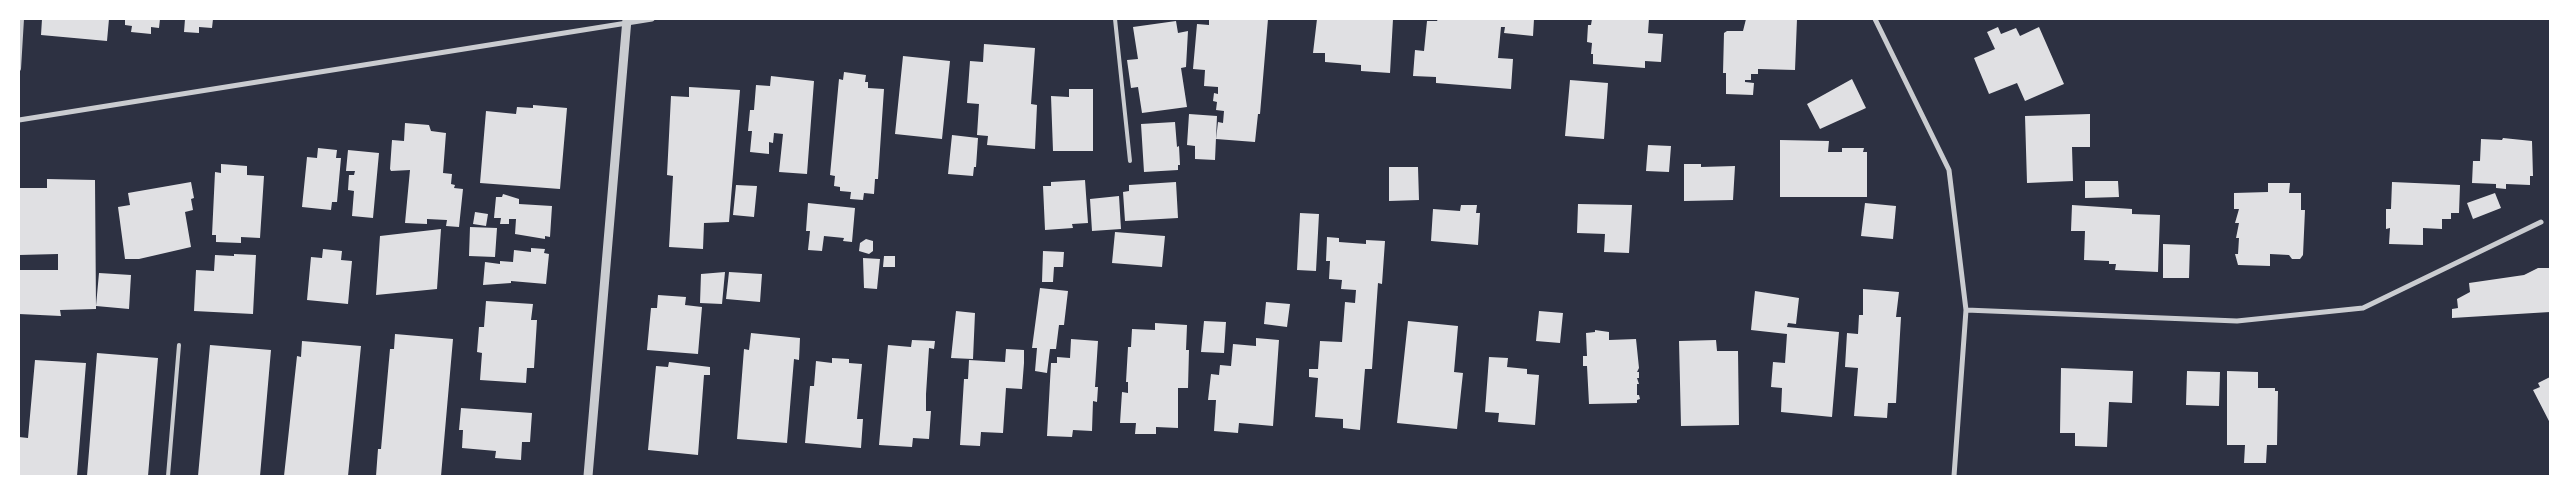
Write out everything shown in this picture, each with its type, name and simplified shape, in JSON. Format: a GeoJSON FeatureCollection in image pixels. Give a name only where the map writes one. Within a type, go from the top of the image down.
{"type":"FeatureCollection","features":[{"type":"Feature","properties":{"kind":"street"},"geometry":{"type":"LineString","coordinates":[[19,120],[627,21],[652,19]]}},
{"type":"Feature","properties":{"kind":"street"},"geometry":{"type":"LineString","coordinates":[[1875,19],[1949,170],[1966,310],[1954,476]]}},
{"type":"Feature","properties":{"kind":"street"},"geometry":{"type":"LineString","coordinates":[[588,476],[627,21]]}},
{"type":"Feature","properties":{"kind":"street"},"geometry":{"type":"LineString","coordinates":[[1966,310],[2237,321],[2363,308],[2541,222]]}},
{"type":"Feature","properties":{"kind":"lane"},"geometry":{"type":"LineString","coordinates":[[19,69],[22,19]]}},
{"type":"Feature","properties":{"kind":"lane"},"geometry":{"type":"LineString","coordinates":[[1115,19],[1130,161]]}},
{"type":"Feature","properties":{"kind":"lane"},"geometry":{"type":"LineString","coordinates":[[168,476],[179,345]]}},
{"type":"Feature","properties":{"kind":"building"},"geometry":{"type":"Polygon","coordinates":[[[42,19],[109,19],[107,41],[41,35],[42,19]]]}},
{"type":"Feature","properties":{"kind":"building"},"geometry":{"type":"Polygon","coordinates":[[[125,19],[160,19],[159,28],[151,27],[151,34],[131,32],[132,26],[125,25],[125,19]]]}},
{"type":"Feature","properties":{"kind":"building"},"geometry":{"type":"Polygon","coordinates":[[[185,19],[213,19],[212,28],[199,27],[199,33],[184,32],[185,19]]]}},
{"type":"Feature","properties":{"kind":"building"},"geometry":{"type":"Polygon","coordinates":[[[1209,19],[1268,19],[1260,114],[1258,114],[1255,142],[1216,139],[1218,122],[1223,123],[1224,111],[1216,110],[1217,102],[1213,101],[1214,93],[1218,94],[1218,87],[1204,86],[1205,70],[1193,69],[1197,24],[1209,25],[1209,19]]]}},
{"type":"Feature","properties":{"kind":"building"},"geometry":{"type":"Polygon","coordinates":[[[1317,19],[1393,19],[1390,73],[1361,71],[1361,65],[1325,62],[1325,53],[1313,53],[1317,19]]]}},
{"type":"Feature","properties":{"kind":"building"},"geometry":{"type":"Polygon","coordinates":[[[1438,19],[1534,19],[1533,36],[1504,33],[1505,27],[1501,27],[1498,58],[1513,59],[1511,89],[1436,83],[1436,77],[1413,76],[1415,50],[1424,51],[1427,21],[1437,21],[1438,19]]]}},
{"type":"Feature","properties":{"kind":"building"},"geometry":{"type":"Polygon","coordinates":[[[1592,19],[1649,19],[1648,33],[1663,34],[1661,62],[1645,61],[1645,68],[1593,64],[1593,54],[1591,54],[1592,43],[1587,42],[1588,25],[1591,25],[1592,19]]]}},
{"type":"Feature","properties":{"kind":"building"},"geometry":{"type":"Polygon","coordinates":[[[1746,19],[1797,19],[1795,70],[1758,69],[1758,74],[1751,74],[1751,80],[1745,80],[1745,82],[1754,83],[1753,95],[1726,94],[1726,73],[1723,73],[1724,33],[1727,31],[1743,31],[1746,19]]]}},
{"type":"Feature","properties":{"kind":"building"},"geometry":{"type":"Polygon","coordinates":[[[1176,21],[1178,33],[1188,31],[1186,67],[1181,68],[1187,107],[1142,113],[1138,87],[1131,88],[1127,60],[1138,59],[1133,27],[1176,21]]]}},
{"type":"Feature","properties":{"kind":"building"},"geometry":{"type":"Polygon","coordinates":[[[1998,27],[2001,34],[2016,28],[2020,36],[2039,27],[2064,84],[2025,101],[2017,83],[1989,94],[1974,58],[1995,49],[1987,32],[1998,27]]]}},
{"type":"Feature","properties":{"kind":"building"},"geometry":{"type":"Polygon","coordinates":[[[984,44],[1035,48],[1031,104],[1037,105],[1035,149],[987,145],[988,136],[977,135],[979,104],[967,103],[970,61],[983,62],[984,44]]]}},
{"type":"Feature","properties":{"kind":"building"},"geometry":{"type":"Polygon","coordinates":[[[903,56],[950,61],[942,139],[895,134],[903,56]]]}},
{"type":"Feature","properties":{"kind":"building"},"geometry":{"type":"Polygon","coordinates":[[[844,72],[866,75],[865,82],[868,82],[868,88],[884,89],[878,179],[875,179],[874,194],[864,193],[863,200],[850,199],[851,192],[840,191],[840,187],[834,186],[835,176],[830,175],[839,79],[843,80],[844,72]]]}},
{"type":"Feature","properties":{"kind":"building"},"geometry":{"type":"Polygon","coordinates":[[[771,76],[814,81],[807,174],[779,172],[783,134],[774,133],[773,143],[769,142],[769,154],[750,152],[752,131],[748,131],[750,110],[754,110],[756,85],[770,86],[771,76]]]}},
{"type":"Feature","properties":{"kind":"building"},"geometry":{"type":"Polygon","coordinates":[[[1852,79],[1866,108],[1820,129],[1807,104],[1852,79]]]}},
{"type":"Feature","properties":{"kind":"building"},"geometry":{"type":"Polygon","coordinates":[[[1570,80],[1608,83],[1604,139],[1565,136],[1570,80]]]}},
{"type":"Feature","properties":{"kind":"building"},"geometry":{"type":"Polygon","coordinates":[[[689,87],[740,90],[729,222],[704,223],[703,249],[669,247],[673,176],[667,175],[671,96],[689,97],[689,87]]]}},
{"type":"Feature","properties":{"kind":"building"},"geometry":{"type":"Polygon","coordinates":[[[1069,89],[1093,89],[1093,151],[1053,151],[1051,96],[1069,97],[1069,89]]]}},
{"type":"Feature","properties":{"kind":"building"},"geometry":{"type":"Polygon","coordinates":[[[533,105],[567,108],[560,189],[480,183],[486,111],[516,114],[517,107],[533,108],[533,105]]]}},
{"type":"Feature","properties":{"kind":"building"},"geometry":{"type":"Polygon","coordinates":[[[1189,114],[1217,116],[1215,160],[1195,159],[1195,146],[1187,145],[1189,114]]]}},
{"type":"Feature","properties":{"kind":"building"},"geometry":{"type":"Polygon","coordinates":[[[2090,114],[2090,147],[2072,147],[2073,181],[2027,183],[2025,116],[2090,114]]]}},
{"type":"Feature","properties":{"kind":"building"},"geometry":{"type":"Polygon","coordinates":[[[1175,122],[1177,147],[1179,146],[1180,165],[1178,165],[1178,170],[1144,172],[1141,124],[1175,122]]]}},
{"type":"Feature","properties":{"kind":"building"},"geometry":{"type":"Polygon","coordinates":[[[405,123],[429,125],[431,131],[446,133],[443,173],[452,174],[451,184],[455,185],[454,188],[463,189],[459,227],[446,226],[447,220],[427,219],[427,224],[405,223],[410,170],[391,171],[390,169],[392,140],[404,141],[405,123]]]}},
{"type":"Feature","properties":{"kind":"building"},"geometry":{"type":"Polygon","coordinates":[[[952,135],[978,138],[976,167],[974,167],[973,176],[948,174],[952,135]]]}},
{"type":"Feature","properties":{"kind":"building"},"geometry":{"type":"Polygon","coordinates":[[[2503,138],[2532,141],[2533,176],[2530,176],[2530,185],[2506,184],[2506,189],[2496,188],[2496,184],[2472,183],[2473,161],[2480,161],[2481,139],[2502,140],[2503,138]]]}},
{"type":"Feature","properties":{"kind":"building"},"geometry":{"type":"Polygon","coordinates":[[[1780,140],[1829,141],[1828,152],[1842,152],[1842,148],[1864,148],[1863,152],[1867,152],[1867,197],[1780,197],[1780,140]]]}},
{"type":"Feature","properties":{"kind":"building"},"geometry":{"type":"Polygon","coordinates":[[[1648,145],[1671,146],[1669,172],[1646,171],[1648,145]]]}},
{"type":"Feature","properties":{"kind":"building"},"geometry":{"type":"Polygon","coordinates":[[[318,148],[337,150],[336,158],[341,158],[337,202],[332,202],[331,210],[302,207],[307,157],[317,158],[318,148]]]}},
{"type":"Feature","properties":{"kind":"building"},"geometry":{"type":"Polygon","coordinates":[[[348,150],[379,153],[373,218],[352,216],[354,191],[348,190],[349,175],[354,175],[355,171],[346,171],[348,150]]]}},
{"type":"Feature","properties":{"kind":"building"},"geometry":{"type":"Polygon","coordinates":[[[221,164],[247,166],[247,175],[264,176],[260,238],[241,237],[241,243],[216,242],[216,235],[212,235],[215,172],[221,173],[221,164]]]}},
{"type":"Feature","properties":{"kind":"building"},"geometry":{"type":"Polygon","coordinates":[[[1684,164],[1701,164],[1701,167],[1735,166],[1733,200],[1684,201],[1684,164]]]}},
{"type":"Feature","properties":{"kind":"building"},"geometry":{"type":"Polygon","coordinates":[[[1389,167],[1418,167],[1419,200],[1389,201],[1389,167]]]}},
{"type":"Feature","properties":{"kind":"building"},"geometry":{"type":"Polygon","coordinates":[[[47,179],[95,180],[96,309],[60,310],[61,316],[19,314],[19,270],[58,270],[58,254],[19,255],[20,188],[47,188],[47,179]]]}},
{"type":"Feature","properties":{"kind":"building"},"geometry":{"type":"Polygon","coordinates":[[[1085,180],[1088,223],[1072,224],[1073,228],[1045,230],[1043,186],[1051,186],[1051,182],[1085,180]]]}},
{"type":"Feature","properties":{"kind":"building"},"geometry":{"type":"Polygon","coordinates":[[[2085,181],[2118,181],[2119,197],[2085,198],[2085,181]]]}},
{"type":"Feature","properties":{"kind":"building"},"geometry":{"type":"Polygon","coordinates":[[[191,182],[194,198],[191,199],[193,210],[185,212],[191,247],[139,259],[125,259],[118,207],[130,205],[128,193],[191,182]]]}},
{"type":"Feature","properties":{"kind":"building"},"geometry":{"type":"Polygon","coordinates":[[[1176,182],[1178,218],[1125,221],[1123,192],[1129,191],[1129,185],[1176,182]]]}},
{"type":"Feature","properties":{"kind":"building"},"geometry":{"type":"Polygon","coordinates":[[[2392,182],[2460,185],[2459,213],[2451,213],[2451,219],[2442,219],[2442,229],[2423,228],[2423,245],[2389,244],[2390,228],[2386,229],[2386,209],[2391,209],[2392,182]]]}},
{"type":"Feature","properties":{"kind":"building"},"geometry":{"type":"Polygon","coordinates":[[[2268,183],[2290,183],[2289,193],[2301,193],[2301,210],[2305,210],[2303,255],[2300,259],[2292,259],[2289,255],[2270,254],[2270,266],[2238,265],[2235,254],[2238,254],[2239,238],[2236,238],[2239,223],[2235,223],[2239,209],[2234,209],[2234,193],[2268,192],[2268,183]]]}},
{"type":"Feature","properties":{"kind":"building"},"geometry":{"type":"Polygon","coordinates":[[[736,185],[757,186],[754,217],[733,215],[736,185]]]}},
{"type":"Feature","properties":{"kind":"building"},"geometry":{"type":"Polygon","coordinates":[[[2495,193],[2501,208],[2473,219],[2467,203],[2495,193]]]}},
{"type":"Feature","properties":{"kind":"building"},"geometry":{"type":"Polygon","coordinates":[[[503,194],[519,199],[519,204],[552,206],[550,237],[545,236],[545,239],[515,234],[516,219],[509,219],[509,224],[500,224],[501,218],[494,218],[496,197],[502,197],[503,194]]]}},
{"type":"Feature","properties":{"kind":"building"},"geometry":{"type":"Polygon","coordinates":[[[1119,196],[1121,229],[1092,231],[1090,199],[1119,196]]]}},
{"type":"Feature","properties":{"kind":"building"},"geometry":{"type":"Polygon","coordinates":[[[808,203],[855,208],[852,242],[843,241],[844,238],[824,236],[822,251],[808,250],[810,231],[806,231],[808,203]]]}},
{"type":"Feature","properties":{"kind":"building"},"geometry":{"type":"Polygon","coordinates":[[[1865,203],[1896,206],[1893,239],[1861,236],[1865,203]]]}},
{"type":"Feature","properties":{"kind":"building"},"geometry":{"type":"Polygon","coordinates":[[[1578,204],[1632,205],[1629,253],[1604,252],[1605,234],[1577,233],[1578,204]]]}},
{"type":"Feature","properties":{"kind":"building"},"geometry":{"type":"Polygon","coordinates":[[[1461,205],[1477,205],[1476,213],[1480,213],[1478,245],[1431,241],[1433,209],[1460,211],[1461,205]]]}},
{"type":"Feature","properties":{"kind":"building"},"geometry":{"type":"Polygon","coordinates":[[[2072,205],[2132,209],[2132,214],[2160,215],[2158,272],[2115,270],[2116,264],[2109,264],[2109,261],[2084,260],[2085,231],[2071,231],[2072,205]]]}},
{"type":"Feature","properties":{"kind":"building"},"geometry":{"type":"Polygon","coordinates":[[[475,212],[488,214],[486,226],[473,224],[475,212]]]}},
{"type":"Feature","properties":{"kind":"building"},"geometry":{"type":"Polygon","coordinates":[[[1300,213],[1319,214],[1316,271],[1297,270],[1300,213]]]}},
{"type":"Feature","properties":{"kind":"building"},"geometry":{"type":"Polygon","coordinates":[[[470,227],[497,228],[495,257],[469,256],[470,227]]]}},
{"type":"Feature","properties":{"kind":"building"},"geometry":{"type":"Polygon","coordinates":[[[441,229],[437,289],[376,295],[380,236],[441,229]]]}},
{"type":"Feature","properties":{"kind":"building"},"geometry":{"type":"Polygon","coordinates":[[[1115,232],[1165,236],[1162,267],[1112,263],[1115,232]]]}},
{"type":"Feature","properties":{"kind":"building"},"geometry":{"type":"Polygon","coordinates":[[[1327,237],[1339,238],[1339,242],[1366,244],[1366,240],[1385,241],[1382,284],[1378,283],[1372,369],[1365,369],[1360,430],[1343,428],[1343,419],[1315,417],[1318,378],[1309,377],[1309,369],[1318,369],[1320,341],[1342,342],[1345,302],[1355,303],[1356,290],[1341,289],[1342,280],[1329,279],[1330,261],[1326,261],[1327,237]]]}},
{"type":"Feature","properties":{"kind":"building"},"geometry":{"type":"Polygon","coordinates":[[[866,239],[873,241],[873,251],[869,254],[859,251],[860,243],[866,239]]]}},
{"type":"Feature","properties":{"kind":"building"},"geometry":{"type":"Polygon","coordinates":[[[2163,244],[2190,245],[2189,278],[2163,278],[2163,244]]]}},
{"type":"Feature","properties":{"kind":"building"},"geometry":{"type":"Polygon","coordinates":[[[531,248],[545,249],[544,253],[549,254],[546,284],[511,281],[511,283],[483,285],[485,262],[500,264],[500,261],[513,262],[514,250],[531,252],[531,248]]]}},
{"type":"Feature","properties":{"kind":"building"},"geometry":{"type":"Polygon","coordinates":[[[323,249],[342,251],[341,260],[352,261],[348,304],[307,300],[311,257],[322,258],[323,249]]]}},
{"type":"Feature","properties":{"kind":"building"},"geometry":{"type":"Polygon","coordinates":[[[1043,251],[1064,252],[1063,267],[1054,267],[1053,282],[1042,282],[1043,251]]]}},
{"type":"Feature","properties":{"kind":"building"},"geometry":{"type":"Polygon","coordinates":[[[234,254],[256,255],[253,314],[194,311],[196,270],[214,271],[215,255],[234,256],[234,254]]]}},
{"type":"Feature","properties":{"kind":"building"},"geometry":{"type":"Polygon","coordinates":[[[884,256],[895,256],[895,267],[883,267],[884,256]]]}},
{"type":"Feature","properties":{"kind":"building"},"geometry":{"type":"Polygon","coordinates":[[[863,258],[880,259],[877,289],[864,288],[863,258]]]}},
{"type":"Feature","properties":{"kind":"building"},"geometry":{"type":"Polygon","coordinates":[[[2538,268],[2550,268],[2550,312],[2452,318],[2452,309],[2458,308],[2457,299],[2470,292],[2469,283],[2524,275],[2538,268]]]}},
{"type":"Feature","properties":{"kind":"building"},"geometry":{"type":"Polygon","coordinates":[[[725,272],[722,304],[700,303],[701,274],[725,272]]]}},
{"type":"Feature","properties":{"kind":"building"},"geometry":{"type":"Polygon","coordinates":[[[729,272],[762,274],[760,302],[726,299],[729,272]]]}},
{"type":"Feature","properties":{"kind":"building"},"geometry":{"type":"Polygon","coordinates":[[[99,273],[131,275],[129,309],[96,306],[99,273]]]}},
{"type":"Feature","properties":{"kind":"building"},"geometry":{"type":"Polygon","coordinates":[[[1040,288],[1068,291],[1064,325],[1059,325],[1056,349],[1050,349],[1047,373],[1035,371],[1037,348],[1032,348],[1040,288]]]}},
{"type":"Feature","properties":{"kind":"building"},"geometry":{"type":"Polygon","coordinates":[[[1863,289],[1899,292],[1896,317],[1901,317],[1896,403],[1888,403],[1887,418],[1854,416],[1858,368],[1845,367],[1847,333],[1858,334],[1859,315],[1863,315],[1863,289]]]}},
{"type":"Feature","properties":{"kind":"building"},"geometry":{"type":"Polygon","coordinates":[[[1755,291],[1799,298],[1796,324],[1788,323],[1787,327],[1839,332],[1832,417],[1781,412],[1782,388],[1771,387],[1773,362],[1785,363],[1787,334],[1751,330],[1755,291]]]}},
{"type":"Feature","properties":{"kind":"building"},"geometry":{"type":"Polygon","coordinates":[[[658,295],[686,297],[685,305],[702,307],[698,354],[647,350],[651,308],[657,308],[658,295]]]}},
{"type":"Feature","properties":{"kind":"building"},"geometry":{"type":"Polygon","coordinates":[[[486,301],[533,304],[531,320],[537,320],[534,368],[527,368],[526,383],[480,380],[482,353],[477,352],[479,327],[484,327],[486,301]]]}},
{"type":"Feature","properties":{"kind":"building"},"geometry":{"type":"Polygon","coordinates":[[[1266,302],[1290,304],[1287,327],[1264,324],[1266,302]]]}},
{"type":"Feature","properties":{"kind":"building"},"geometry":{"type":"Polygon","coordinates":[[[956,311],[975,313],[973,359],[951,358],[956,311]]]}},
{"type":"Feature","properties":{"kind":"building"},"geometry":{"type":"Polygon","coordinates":[[[1539,311],[1563,313],[1560,343],[1536,341],[1539,311]]]}},
{"type":"Feature","properties":{"kind":"building"},"geometry":{"type":"Polygon","coordinates":[[[1204,321],[1226,322],[1224,353],[1201,352],[1204,321]]]}},
{"type":"Feature","properties":{"kind":"building"},"geometry":{"type":"Polygon","coordinates":[[[1408,321],[1458,326],[1454,372],[1463,373],[1457,429],[1397,423],[1408,321]]]}},
{"type":"Feature","properties":{"kind":"building"},"geometry":{"type":"Polygon","coordinates":[[[1155,323],[1187,325],[1186,350],[1189,350],[1188,388],[1178,388],[1178,428],[1156,427],[1156,434],[1135,434],[1136,423],[1120,423],[1122,392],[1128,393],[1128,382],[1126,382],[1128,347],[1131,347],[1132,329],[1155,330],[1155,323]]]}},
{"type":"Feature","properties":{"kind":"building"},"geometry":{"type":"Polygon","coordinates":[[[1595,330],[1609,332],[1609,340],[1636,339],[1639,368],[1637,372],[1639,372],[1639,378],[1637,378],[1639,384],[1637,384],[1637,395],[1639,395],[1640,399],[1637,400],[1637,403],[1589,404],[1587,366],[1583,366],[1583,356],[1587,356],[1586,333],[1595,332],[1595,330]]]}},
{"type":"Feature","properties":{"kind":"building"},"geometry":{"type":"Polygon","coordinates":[[[751,333],[800,338],[799,360],[794,359],[787,443],[737,439],[744,349],[749,350],[751,333]]]}},
{"type":"Feature","properties":{"kind":"building"},"geometry":{"type":"Polygon","coordinates":[[[395,334],[453,339],[441,476],[376,476],[378,449],[381,449],[390,349],[394,349],[395,334]]]}},
{"type":"Feature","properties":{"kind":"building"},"geometry":{"type":"Polygon","coordinates":[[[1256,338],[1279,340],[1273,426],[1239,423],[1238,433],[1214,431],[1216,400],[1208,400],[1211,374],[1219,375],[1220,365],[1231,366],[1233,344],[1256,346],[1256,338]]]}},
{"type":"Feature","properties":{"kind":"building"},"geometry":{"type":"Polygon","coordinates":[[[1071,339],[1098,341],[1095,387],[1098,387],[1097,402],[1093,401],[1092,431],[1073,430],[1072,437],[1047,436],[1051,363],[1057,363],[1057,357],[1070,358],[1071,339]]]}},
{"type":"Feature","properties":{"kind":"building"},"geometry":{"type":"Polygon","coordinates":[[[912,340],[935,341],[934,349],[929,348],[926,394],[926,411],[931,411],[929,439],[913,438],[912,447],[879,445],[888,345],[911,347],[912,340]]]}},
{"type":"Feature","properties":{"kind":"building"},"geometry":{"type":"Polygon","coordinates":[[[1716,340],[1717,351],[1738,351],[1739,425],[1681,426],[1679,341],[1716,340]]]}},
{"type":"Feature","properties":{"kind":"building"},"geometry":{"type":"Polygon","coordinates":[[[302,341],[361,346],[348,476],[284,476],[297,356],[301,357],[302,341]]]}},
{"type":"Feature","properties":{"kind":"building"},"geometry":{"type":"Polygon","coordinates":[[[210,345],[271,350],[260,476],[198,476],[210,345]]]}},
{"type":"Feature","properties":{"kind":"building"},"geometry":{"type":"Polygon","coordinates":[[[1006,349],[1024,350],[1024,363],[1022,389],[1006,388],[1003,433],[981,432],[980,446],[960,445],[964,379],[968,379],[969,360],[1005,362],[1006,349]]]}},
{"type":"Feature","properties":{"kind":"building"},"geometry":{"type":"Polygon","coordinates":[[[97,353],[158,358],[148,476],[87,476],[97,353]]]}},
{"type":"Feature","properties":{"kind":"building"},"geometry":{"type":"Polygon","coordinates":[[[1489,357],[1508,358],[1507,367],[1527,369],[1527,374],[1539,375],[1535,425],[1498,422],[1499,413],[1485,412],[1489,357]]]}},
{"type":"Feature","properties":{"kind":"building"},"geometry":{"type":"Polygon","coordinates":[[[832,358],[849,359],[849,363],[862,364],[857,419],[863,419],[861,448],[805,443],[810,386],[814,386],[816,361],[832,363],[832,358]]]}},
{"type":"Feature","properties":{"kind":"building"},"geometry":{"type":"Polygon","coordinates":[[[35,360],[86,363],[77,476],[19,476],[19,437],[28,438],[35,360]]]}},
{"type":"Feature","properties":{"kind":"building"},"geometry":{"type":"Polygon","coordinates":[[[669,362],[710,367],[710,375],[704,375],[698,455],[648,450],[656,366],[668,367],[669,362]]]}},
{"type":"Feature","properties":{"kind":"building"},"geometry":{"type":"Polygon","coordinates":[[[2061,368],[2133,371],[2132,403],[2109,402],[2107,447],[2075,446],[2075,433],[2060,433],[2061,368]]]}},
{"type":"Feature","properties":{"kind":"building"},"geometry":{"type":"Polygon","coordinates":[[[2187,371],[2220,372],[2219,406],[2186,405],[2187,371]]]}},
{"type":"Feature","properties":{"kind":"building"},"geometry":{"type":"Polygon","coordinates":[[[2227,371],[2258,372],[2258,388],[2275,388],[2275,391],[2278,391],[2277,445],[2267,445],[2266,463],[2244,463],[2245,445],[2227,445],[2227,371]]]}},
{"type":"Feature","properties":{"kind":"building"},"geometry":{"type":"Polygon","coordinates":[[[2550,377],[2550,423],[2533,390],[2540,387],[2538,383],[2550,377]]]}},
{"type":"Feature","properties":{"kind":"building"},"geometry":{"type":"Polygon","coordinates":[[[461,408],[532,413],[530,442],[522,442],[521,460],[495,458],[496,451],[462,448],[463,430],[459,430],[461,408]]]}}]}
